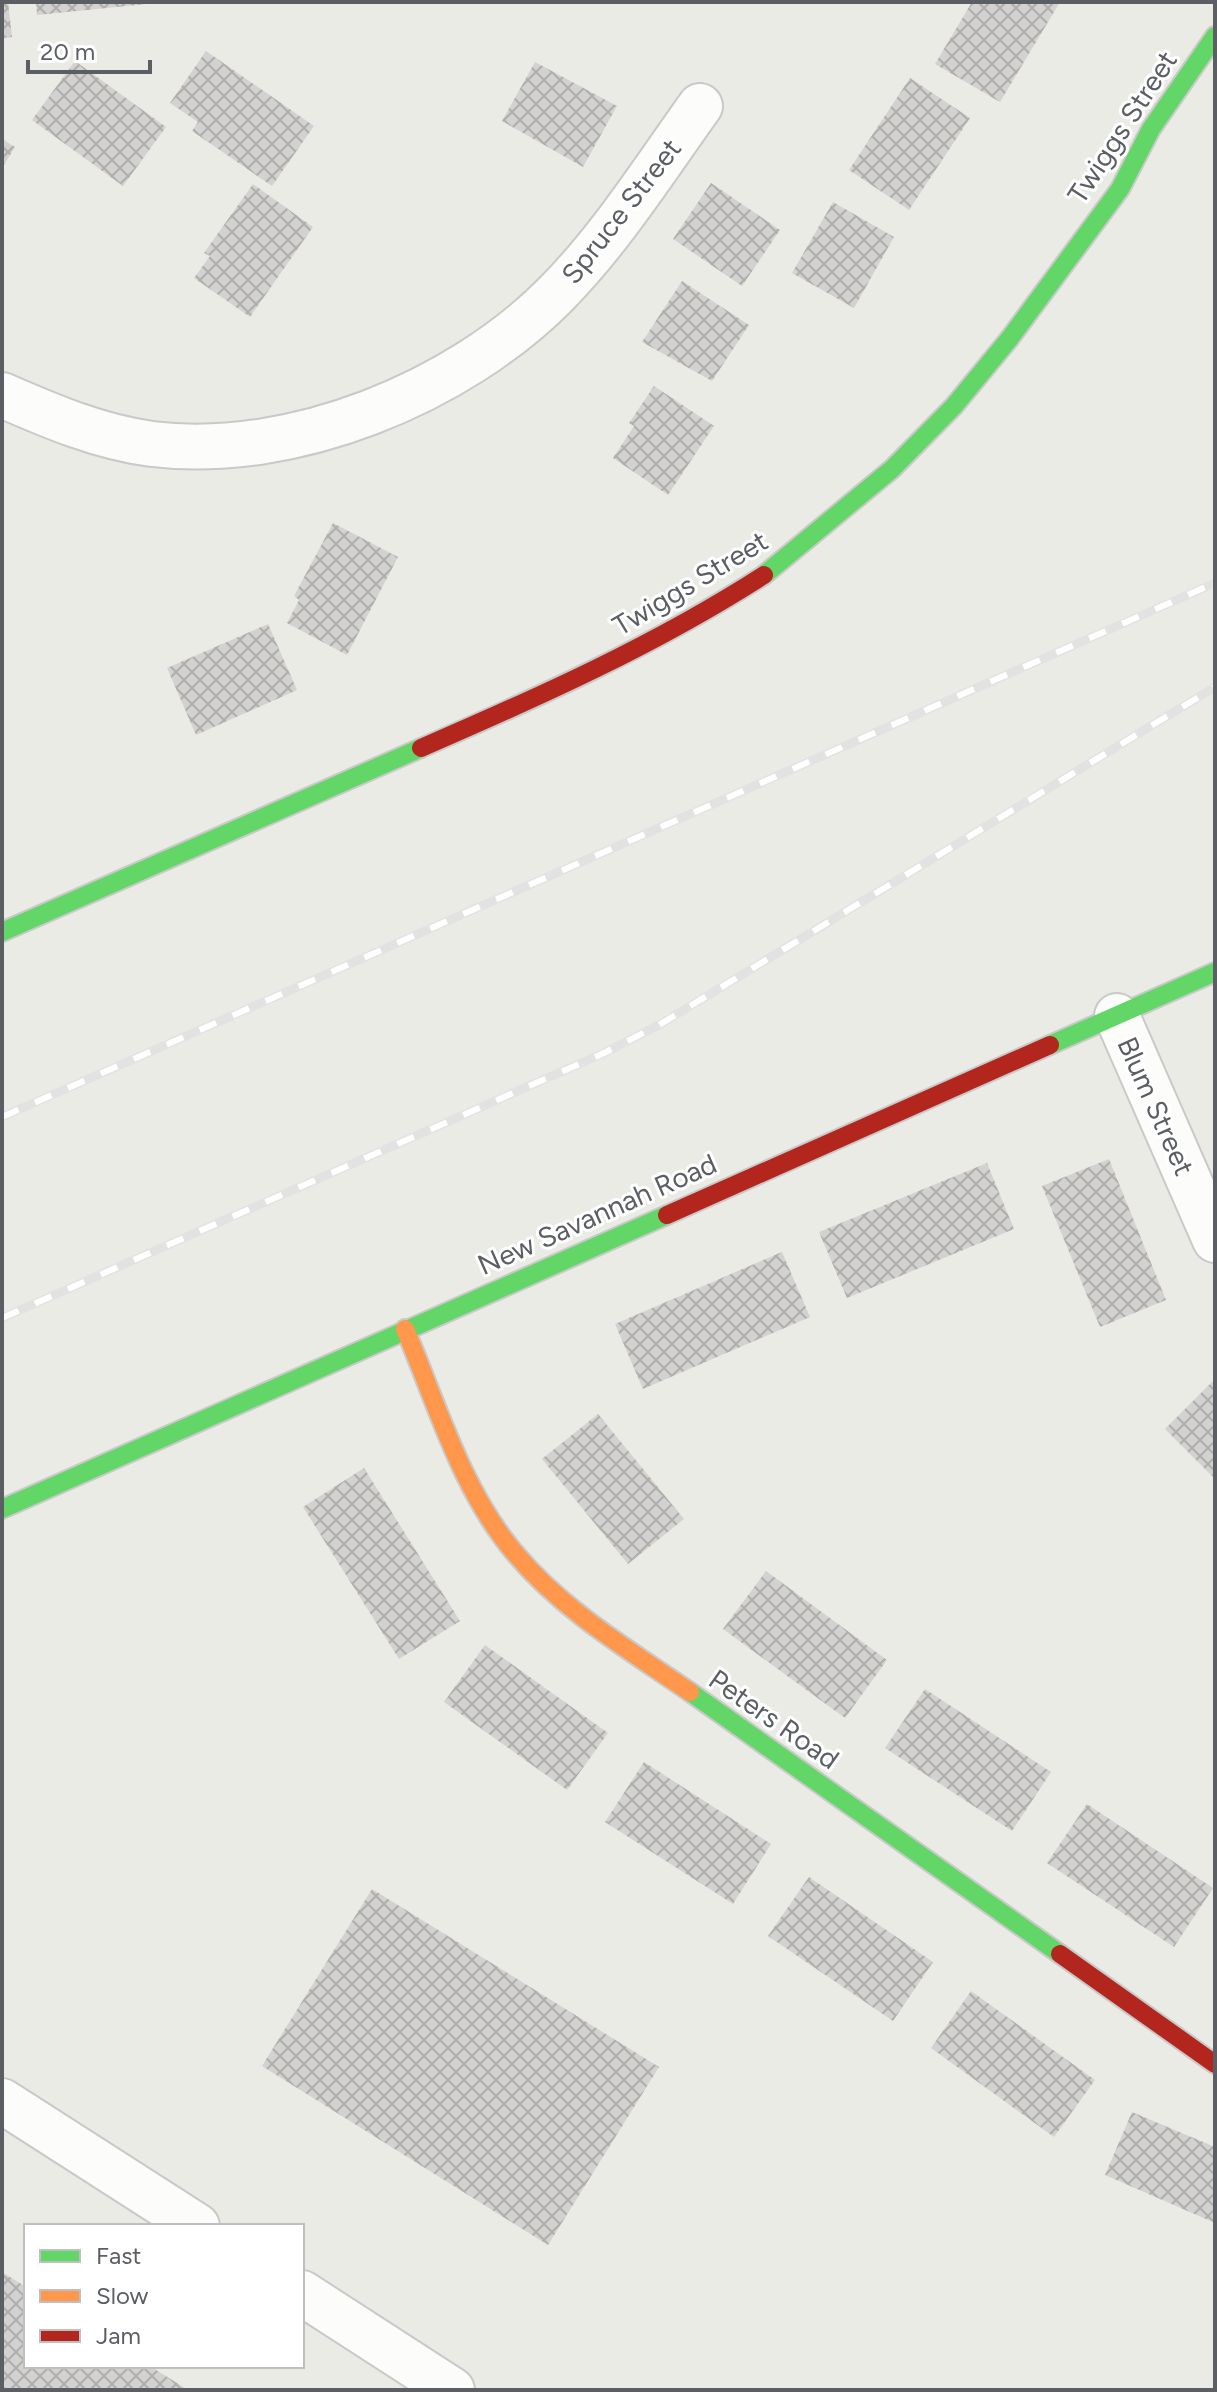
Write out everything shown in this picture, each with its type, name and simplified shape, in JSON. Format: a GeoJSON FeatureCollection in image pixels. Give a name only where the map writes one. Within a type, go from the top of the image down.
{"type":"FeatureCollection","features":[{"type":"Feature","properties":{"kind":"street","name":"Twiggs Street"},"geometry":{"type":"LineString","coordinates":[[2,932],[601,669],[711,609],[770,571],[892,469],[963,395],[1120,189],[1151,129],[1215,36]]}},
{"type":"Feature","properties":{"kind":"street","name":"Spruce Street"},"geometry":{"type":"LineString","coordinates":[[2,395],[97,432],[152,444],[197,446],[266,439],[337,425],[376,411],[421,391],[486,350],[555,296],[620,220],[700,106]]}},
{"type":"Feature","properties":{"kind":"street","name":"New Savannah Road"},"geometry":{"type":"LineString","coordinates":[[2,1509],[1215,972]]}},
{"type":"Feature","properties":{"kind":"street","name":"Blum Street"},"geometry":{"type":"LineString","coordinates":[[1117,1016],[1215,1240]]}},
{"type":"Feature","properties":{"kind":"street","name":"Peters Road"},"geometry":{"type":"LineString","coordinates":[[405,1329],[477,1494],[497,1530],[545,1585],[604,1632],[1215,2064]]}},
{"type":"Feature","properties":{"kind":"street"},"geometry":{"type":"LineString","coordinates":[[2,2101],[194,2224]]}},
{"type":"Feature","properties":{"kind":"street"},"geometry":{"type":"LineString","coordinates":[[304,2294],[452,2390]]}},
{"type":"Feature","properties":{"kind":"building"},"geometry":{"type":"Polygon","coordinates":[[[2,2],[8,2],[12,37],[2,38],[2,2]]]}},
{"type":"Feature","properties":{"kind":"building"},"geometry":{"type":"Polygon","coordinates":[[[36,2],[147,2],[147,4],[37,15],[36,2]]]}},
{"type":"Feature","properties":{"kind":"building"},"geometry":{"type":"Polygon","coordinates":[[[972,2],[1060,2],[1000,102],[935,64],[972,2]]]}},
{"type":"Feature","properties":{"kind":"building"},"geometry":{"type":"Polygon","coordinates":[[[206,51],[314,126],[272,186],[192,131],[198,122],[170,103],[206,51]]]}},
{"type":"Feature","properties":{"kind":"building"},"geometry":{"type":"Polygon","coordinates":[[[75,61],[166,127],[123,186],[32,120],[75,61]]]}},
{"type":"Feature","properties":{"kind":"building"},"geometry":{"type":"Polygon","coordinates":[[[535,62],[617,106],[583,167],[502,121],[535,62]]]}},
{"type":"Feature","properties":{"kind":"building"},"geometry":{"type":"Polygon","coordinates":[[[910,78],[970,118],[909,210],[849,170],[910,78]]]}},
{"type":"Feature","properties":{"kind":"building"},"geometry":{"type":"Polygon","coordinates":[[[2,139],[15,147],[2,168],[2,139]]]}},
{"type":"Feature","properties":{"kind":"building"},"geometry":{"type":"Polygon","coordinates":[[[711,183],[780,230],[742,286],[673,239],[711,183]]]}},
{"type":"Feature","properties":{"kind":"building"},"geometry":{"type":"Polygon","coordinates":[[[253,184],[313,227],[250,317],[194,278],[210,256],[204,253],[253,184]]]}},
{"type":"Feature","properties":{"kind":"building"},"geometry":{"type":"Polygon","coordinates":[[[833,202],[894,237],[854,308],[792,273],[833,202]]]}},
{"type":"Feature","properties":{"kind":"building"},"geometry":{"type":"Polygon","coordinates":[[[682,281],[749,325],[712,381],[642,342],[682,281]]]}},
{"type":"Feature","properties":{"kind":"building"},"geometry":{"type":"Polygon","coordinates":[[[654,386],[714,426],[668,495],[613,458],[634,426],[629,423],[654,386]]]}},
{"type":"Feature","properties":{"kind":"building"},"geometry":{"type":"Polygon","coordinates":[[[333,523],[398,557],[347,655],[287,623],[299,600],[294,596],[333,523]]]}},
{"type":"Feature","properties":{"kind":"building"},"geometry":{"type":"Polygon","coordinates":[[[268,624],[297,690],[196,735],[167,668],[268,624]]]}},
{"type":"Feature","properties":{"kind":"building"},"geometry":{"type":"Polygon","coordinates":[[[1109,1159],[1166,1300],[1100,1327],[1042,1186],[1109,1159]]]}},
{"type":"Feature","properties":{"kind":"building"},"geometry":{"type":"Polygon","coordinates":[[[987,1163],[1014,1229],[847,1298],[819,1232],[987,1163]]]}},
{"type":"Feature","properties":{"kind":"building"},"geometry":{"type":"Polygon","coordinates":[[[782,1252],[810,1317],[643,1389],[615,1324],[782,1252]]]}},
{"type":"Feature","properties":{"kind":"building"},"geometry":{"type":"Polygon","coordinates":[[[1215,1379],[1215,1479],[1165,1429],[1215,1379]]]}},
{"type":"Feature","properties":{"kind":"building"},"geometry":{"type":"Polygon","coordinates":[[[598,1414],[684,1519],[628,1564],[542,1459],[598,1414]]]}},
{"type":"Feature","properties":{"kind":"building"},"geometry":{"type":"Polygon","coordinates":[[[364,1468],[460,1621],[399,1659],[303,1507],[364,1468]]]}},
{"type":"Feature","properties":{"kind":"building"},"geometry":{"type":"Polygon","coordinates":[[[766,1571],[887,1660],[845,1718],[723,1629],[766,1571]]]}},
{"type":"Feature","properties":{"kind":"building"},"geometry":{"type":"Polygon","coordinates":[[[485,1645],[608,1733],[567,1790],[444,1702],[485,1645]]]}},
{"type":"Feature","properties":{"kind":"building"},"geometry":{"type":"Polygon","coordinates":[[[925,1689],[1051,1772],[1012,1831],[885,1748],[925,1689]]]}},
{"type":"Feature","properties":{"kind":"building"},"geometry":{"type":"Polygon","coordinates":[[[644,1762],[771,1844],[733,1904],[605,1822],[644,1762]]]}},
{"type":"Feature","properties":{"kind":"building"},"geometry":{"type":"Polygon","coordinates":[[[1087,1804],[1213,1888],[1174,1947],[1047,1863],[1087,1804]]]}},
{"type":"Feature","properties":{"kind":"building"},"geometry":{"type":"Polygon","coordinates":[[[809,1877],[933,1962],[893,2021],[768,1936],[809,1877]]]}},
{"type":"Feature","properties":{"kind":"building"},"geometry":{"type":"Polygon","coordinates":[[[372,1889],[659,2067],[548,2245],[262,2066],[372,1889]]]}},
{"type":"Feature","properties":{"kind":"building"},"geometry":{"type":"Polygon","coordinates":[[[971,1991],[1095,2080],[1054,2137],[931,2048],[971,1991]]]}},
{"type":"Feature","properties":{"kind":"building"},"geometry":{"type":"Polygon","coordinates":[[[1132,2112],[1215,2147],[1215,2223],[1105,2175],[1132,2112]]]}},
{"type":"Feature","properties":{"kind":"building"},"geometry":{"type":"Polygon","coordinates":[[[2,2272],[24,2286],[24,2368],[153,2368],[188,2390],[2,2390],[2,2272]]]}},
{"type":"Feature","properties":{"kind":"railway"},"geometry":{"type":"LineString","coordinates":[[2,1117],[1215,583]]}},
{"type":"Feature","properties":{"kind":"railway"},"geometry":{"type":"LineString","coordinates":[[2,1318],[604,1053],[659,1025],[1215,687]]}},
{"type":"Feature","properties":{"kind":"traffic: fast"},"geometry":{"type":"LineString","coordinates":[[764,575],[892,469],[954,406],[1010,338],[1120,189],[1151,129],[1215,36]]}},
{"type":"Feature","properties":{"kind":"traffic: fast"},"geometry":{"type":"LineString","coordinates":[[2,932],[421,748]]}},
{"type":"Feature","properties":{"kind":"traffic: fast"},"geometry":{"type":"LineString","coordinates":[[1050,1045],[1215,972]]}},
{"type":"Feature","properties":{"kind":"traffic: fast"},"geometry":{"type":"LineString","coordinates":[[2,1509],[667,1215]]}},
{"type":"Feature","properties":{"kind":"traffic: fast"},"geometry":{"type":"LineString","coordinates":[[690,1692],[1060,1954]]}},
{"type":"Feature","properties":{"kind":"traffic: slow"},"geometry":{"type":"LineString","coordinates":[[405,1329],[465,1474],[495,1527],[514,1552],[575,1611],[690,1692]]}},
{"type":"Feature","properties":{"kind":"traffic: jam"},"geometry":{"type":"LineString","coordinates":[[421,748],[639,647],[764,575]]}},
{"type":"Feature","properties":{"kind":"traffic: jam"},"geometry":{"type":"LineString","coordinates":[[667,1215],[1050,1045]]}},
{"type":"Feature","properties":{"kind":"traffic: jam"},"geometry":{"type":"LineString","coordinates":[[1060,1954],[1215,2064]]}}]}
